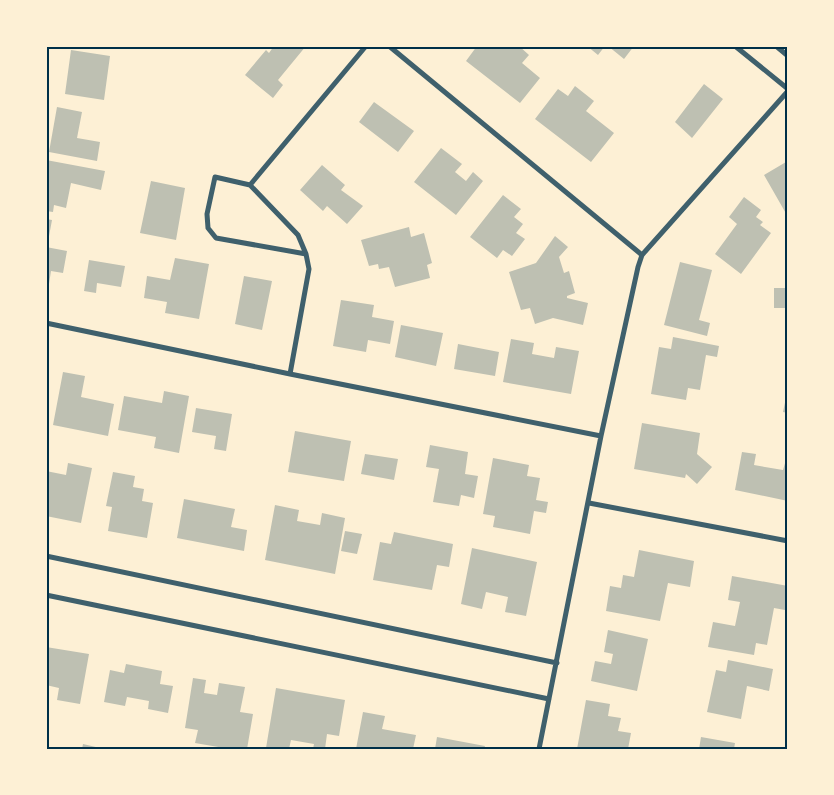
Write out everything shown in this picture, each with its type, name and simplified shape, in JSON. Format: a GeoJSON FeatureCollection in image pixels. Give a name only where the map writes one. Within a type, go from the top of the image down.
{"type":"FeatureCollection","features":[{"type":"Feature","properties":{"kind":"street"},"geometry":{"type":"LineString","coordinates":[[250,185],[366,46]]}},
{"type":"Feature","properties":{"kind":"street"},"geometry":{"type":"LineString","coordinates":[[389,46],[642,255]]}},
{"type":"Feature","properties":{"kind":"street"},"geometry":{"type":"LineString","coordinates":[[539,749],[602,436],[642,255],[788,90],[735,46]]}},
{"type":"Feature","properties":{"kind":"street"},"geometry":{"type":"LineString","coordinates":[[776,46],[788,56]]}},
{"type":"Feature","properties":{"kind":"street"},"geometry":{"type":"LineString","coordinates":[[290,374],[309,269],[306,254],[298,235],[250,185],[215,177],[207,214],[208,228],[216,238],[306,254]]}},
{"type":"Feature","properties":{"kind":"street"},"geometry":{"type":"LineString","coordinates":[[46,323],[602,436]]}},
{"type":"Feature","properties":{"kind":"street"},"geometry":{"type":"LineString","coordinates":[[589,503],[788,541]]}},
{"type":"Feature","properties":{"kind":"street"},"geometry":{"type":"LineString","coordinates":[[46,556],[557,663]]}},
{"type":"Feature","properties":{"kind":"street"},"geometry":{"type":"LineString","coordinates":[[46,595],[549,699]]}},
{"type":"Feature","properties":{"kind":"building"},"geometry":{"type":"Polygon","coordinates":[[[274,46],[306,46],[278,80],[283,85],[273,98],[245,75],[266,50],[269,53],[274,46]]]}},
{"type":"Feature","properties":{"kind":"building"},"geometry":{"type":"Polygon","coordinates":[[[477,46],[519,46],[529,55],[522,63],[540,78],[520,103],[466,61],[477,46]]]}},
{"type":"Feature","properties":{"kind":"building"},"geometry":{"type":"Polygon","coordinates":[[[587,46],[605,46],[598,55],[587,46]]]}},
{"type":"Feature","properties":{"kind":"building"},"geometry":{"type":"Polygon","coordinates":[[[608,46],[634,46],[624,59],[608,46]]]}},
{"type":"Feature","properties":{"kind":"building"},"geometry":{"type":"Polygon","coordinates":[[[71,50],[110,56],[104,100],[65,94],[71,50]]]}},
{"type":"Feature","properties":{"kind":"building"},"geometry":{"type":"Polygon","coordinates":[[[704,84],[723,99],[692,138],[675,122],[704,84]]]}},
{"type":"Feature","properties":{"kind":"building"},"geometry":{"type":"Polygon","coordinates":[[[575,86],[594,101],[586,111],[614,133],[591,162],[535,119],[558,89],[568,96],[575,86]]]}},
{"type":"Feature","properties":{"kind":"building"},"geometry":{"type":"Polygon","coordinates":[[[374,102],[414,131],[398,152],[359,122],[374,102]]]}},
{"type":"Feature","properties":{"kind":"building"},"geometry":{"type":"Polygon","coordinates":[[[57,107],[82,112],[77,138],[100,142],[97,161],[49,152],[57,107]]]}},
{"type":"Feature","properties":{"kind":"building"},"geometry":{"type":"Polygon","coordinates":[[[441,148],[462,164],[455,172],[466,181],[473,172],[483,181],[456,215],[414,182],[441,148]]]}},
{"type":"Feature","properties":{"kind":"building"},"geometry":{"type":"Polygon","coordinates":[[[46,160],[105,171],[101,190],[71,183],[66,208],[54,205],[53,212],[46,211],[46,160]]]}},
{"type":"Feature","properties":{"kind":"building"},"geometry":{"type":"Polygon","coordinates":[[[786,162],[788,165],[788,217],[764,175],[786,162]]]}},
{"type":"Feature","properties":{"kind":"building"},"geometry":{"type":"Polygon","coordinates":[[[322,165],[345,185],[341,190],[363,206],[347,224],[327,206],[323,211],[300,190],[322,165]]]}},
{"type":"Feature","properties":{"kind":"building"},"geometry":{"type":"Polygon","coordinates":[[[151,181],[185,188],[176,240],[140,233],[151,181]]]}},
{"type":"Feature","properties":{"kind":"building"},"geometry":{"type":"Polygon","coordinates":[[[503,195],[521,209],[514,217],[523,224],[516,233],[525,239],[512,256],[503,250],[497,258],[470,237],[503,195]]]}},
{"type":"Feature","properties":{"kind":"building"},"geometry":{"type":"Polygon","coordinates":[[[744,197],[761,210],[756,217],[763,222],[760,225],[771,233],[741,274],[715,254],[737,224],[729,217],[744,197]]]}},
{"type":"Feature","properties":{"kind":"building"},"geometry":{"type":"Polygon","coordinates":[[[46,219],[52,220],[47,247],[46,247],[46,219]]]}},
{"type":"Feature","properties":{"kind":"building"},"geometry":{"type":"Polygon","coordinates":[[[409,227],[411,237],[424,233],[432,263],[427,265],[430,278],[395,287],[389,267],[379,269],[378,264],[369,266],[361,240],[409,227]]]}},
{"type":"Feature","properties":{"kind":"building"},"geometry":{"type":"Polygon","coordinates":[[[555,236],[568,247],[559,257],[564,273],[569,271],[575,293],[567,296],[567,298],[588,303],[583,325],[553,318],[535,324],[530,308],[521,310],[509,272],[536,263],[555,236]]]}},
{"type":"Feature","properties":{"kind":"building"},"geometry":{"type":"Polygon","coordinates":[[[46,247],[67,251],[63,273],[51,271],[49,284],[46,284],[46,247]]]}},
{"type":"Feature","properties":{"kind":"building"},"geometry":{"type":"Polygon","coordinates":[[[175,258],[209,264],[199,319],[165,313],[167,302],[144,298],[147,276],[170,280],[175,258]]]}},
{"type":"Feature","properties":{"kind":"building"},"geometry":{"type":"Polygon","coordinates":[[[89,260],[125,266],[121,287],[97,283],[96,293],[84,291],[89,260]]]}},
{"type":"Feature","properties":{"kind":"building"},"geometry":{"type":"Polygon","coordinates":[[[680,262],[712,270],[699,320],[710,323],[707,336],[664,325],[680,262]]]}},
{"type":"Feature","properties":{"kind":"building"},"geometry":{"type":"Polygon","coordinates":[[[244,276],[272,281],[262,330],[235,324],[244,276]]]}},
{"type":"Feature","properties":{"kind":"building"},"geometry":{"type":"Polygon","coordinates":[[[774,288],[788,288],[788,308],[774,308],[774,288]]]}},
{"type":"Feature","properties":{"kind":"building"},"geometry":{"type":"Polygon","coordinates":[[[341,300],[374,305],[372,317],[394,321],[390,344],[368,340],[366,352],[333,346],[341,300]]]}},
{"type":"Feature","properties":{"kind":"building"},"geometry":{"type":"Polygon","coordinates":[[[401,325],[443,333],[436,366],[395,357],[401,325]]]}},
{"type":"Feature","properties":{"kind":"building"},"geometry":{"type":"Polygon","coordinates":[[[673,337],[719,346],[717,357],[706,355],[700,390],[688,388],[686,400],[651,394],[659,347],[671,349],[673,337]]]}},
{"type":"Feature","properties":{"kind":"building"},"geometry":{"type":"Polygon","coordinates":[[[511,339],[534,343],[532,354],[554,358],[556,347],[579,351],[571,394],[503,382],[511,339]]]}},
{"type":"Feature","properties":{"kind":"building"},"geometry":{"type":"Polygon","coordinates":[[[458,344],[499,352],[495,376],[454,369],[458,344]]]}},
{"type":"Feature","properties":{"kind":"building"},"geometry":{"type":"Polygon","coordinates":[[[63,372],[85,376],[81,397],[114,404],[108,436],[53,425],[63,372]]]}},
{"type":"Feature","properties":{"kind":"building"},"geometry":{"type":"Polygon","coordinates":[[[164,391],[189,396],[179,453],[154,448],[156,437],[118,430],[124,396],[162,403],[164,391]]]}},
{"type":"Feature","properties":{"kind":"building"},"geometry":{"type":"Polygon","coordinates":[[[788,393],[788,413],[783,412],[788,393]]]}},
{"type":"Feature","properties":{"kind":"building"},"geometry":{"type":"Polygon","coordinates":[[[196,408],[232,414],[226,451],[214,449],[216,436],[192,432],[196,408]]]}},
{"type":"Feature","properties":{"kind":"building"},"geometry":{"type":"Polygon","coordinates":[[[642,423],[700,433],[697,454],[712,467],[697,484],[686,474],[685,478],[634,469],[642,423]]]}},
{"type":"Feature","properties":{"kind":"building"},"geometry":{"type":"Polygon","coordinates":[[[295,431],[351,441],[344,481],[288,472],[295,431]]]}},
{"type":"Feature","properties":{"kind":"building"},"geometry":{"type":"Polygon","coordinates":[[[430,445],[468,452],[465,474],[478,476],[474,498],[461,495],[459,506],[433,502],[439,469],[426,467],[430,445]]]}},
{"type":"Feature","properties":{"kind":"building"},"geometry":{"type":"Polygon","coordinates":[[[742,452],[756,454],[754,465],[783,470],[788,453],[788,501],[735,490],[742,452]]]}},
{"type":"Feature","properties":{"kind":"building"},"geometry":{"type":"Polygon","coordinates":[[[365,454],[398,459],[394,480],[361,474],[365,454]]]}},
{"type":"Feature","properties":{"kind":"building"},"geometry":{"type":"Polygon","coordinates":[[[493,458],[529,465],[527,476],[540,478],[536,500],[548,502],[546,513],[534,511],[530,534],[493,527],[495,516],[483,514],[493,458]]]}},
{"type":"Feature","properties":{"kind":"building"},"geometry":{"type":"Polygon","coordinates":[[[68,463],[92,468],[81,523],[46,516],[46,471],[66,475],[68,463]]]}},
{"type":"Feature","properties":{"kind":"building"},"geometry":{"type":"Polygon","coordinates":[[[113,472],[135,476],[133,487],[144,489],[142,501],[153,503],[147,538],[108,531],[112,507],[106,506],[113,472]]]}},
{"type":"Feature","properties":{"kind":"building"},"geometry":{"type":"Polygon","coordinates":[[[184,499],[235,509],[231,527],[247,530],[244,551],[177,538],[184,499]]]}},
{"type":"Feature","properties":{"kind":"building"},"geometry":{"type":"Polygon","coordinates":[[[275,505],[299,510],[297,521],[320,525],[322,513],[345,518],[335,574],[265,560],[275,505]]]}},
{"type":"Feature","properties":{"kind":"building"},"geometry":{"type":"Polygon","coordinates":[[[345,531],[362,534],[357,554],[341,551],[345,531]]]}},
{"type":"Feature","properties":{"kind":"building"},"geometry":{"type":"Polygon","coordinates":[[[394,532],[453,544],[449,567],[437,565],[432,590],[373,580],[380,542],[391,544],[394,532]]]}},
{"type":"Feature","properties":{"kind":"building"},"geometry":{"type":"Polygon","coordinates":[[[472,548],[537,562],[526,616],[505,612],[508,597],[486,592],[482,609],[461,604],[472,548]]]}},
{"type":"Feature","properties":{"kind":"building"},"geometry":{"type":"Polygon","coordinates":[[[639,550],[694,561],[690,587],[668,583],[660,621],[606,611],[610,586],[621,588],[623,575],[634,577],[639,550]]]}},
{"type":"Feature","properties":{"kind":"building"},"geometry":{"type":"Polygon","coordinates":[[[732,576],[788,586],[785,610],[774,608],[767,645],[756,643],[754,655],[708,647],[713,622],[735,626],[740,602],[728,600],[732,576]]]}},
{"type":"Feature","properties":{"kind":"building"},"geometry":{"type":"Polygon","coordinates":[[[608,630],[648,639],[637,691],[591,681],[595,661],[611,664],[613,654],[604,652],[608,630]]]}},
{"type":"Feature","properties":{"kind":"building"},"geometry":{"type":"Polygon","coordinates":[[[46,647],[89,654],[80,704],[57,700],[59,688],[46,685],[46,647]]]}},
{"type":"Feature","properties":{"kind":"building"},"geometry":{"type":"Polygon","coordinates":[[[728,660],[773,669],[769,691],[747,686],[741,719],[707,712],[716,670],[726,672],[728,660]]]}},
{"type":"Feature","properties":{"kind":"building"},"geometry":{"type":"Polygon","coordinates":[[[126,664],[162,671],[160,684],[173,686],[168,713],[148,709],[149,701],[127,697],[125,706],[104,702],[110,670],[124,673],[126,664]]]}},
{"type":"Feature","properties":{"kind":"building"},"geometry":{"type":"Polygon","coordinates":[[[193,678],[206,680],[204,693],[217,695],[219,683],[245,687],[240,712],[253,714],[247,749],[230,749],[195,743],[198,730],[185,728],[193,678]]]}},
{"type":"Feature","properties":{"kind":"building"},"geometry":{"type":"Polygon","coordinates":[[[276,688],[345,700],[339,736],[327,734],[325,749],[313,749],[314,744],[291,740],[289,749],[266,748],[276,688]]]}},
{"type":"Feature","properties":{"kind":"building"},"geometry":{"type":"Polygon","coordinates":[[[586,700],[610,704],[608,716],[621,718],[618,731],[631,733],[628,749],[577,749],[586,700]]]}},
{"type":"Feature","properties":{"kind":"building"},"geometry":{"type":"Polygon","coordinates":[[[363,712],[385,716],[382,729],[416,735],[413,749],[356,749],[363,712]]]}},
{"type":"Feature","properties":{"kind":"building"},"geometry":{"type":"Polygon","coordinates":[[[437,737],[485,746],[484,749],[435,749],[437,737]]]}},
{"type":"Feature","properties":{"kind":"building"},"geometry":{"type":"Polygon","coordinates":[[[701,737],[735,743],[734,749],[699,749],[701,737]]]}},
{"type":"Feature","properties":{"kind":"building"},"geometry":{"type":"Polygon","coordinates":[[[83,744],[100,748],[100,749],[82,749],[83,744]]]}}]}
